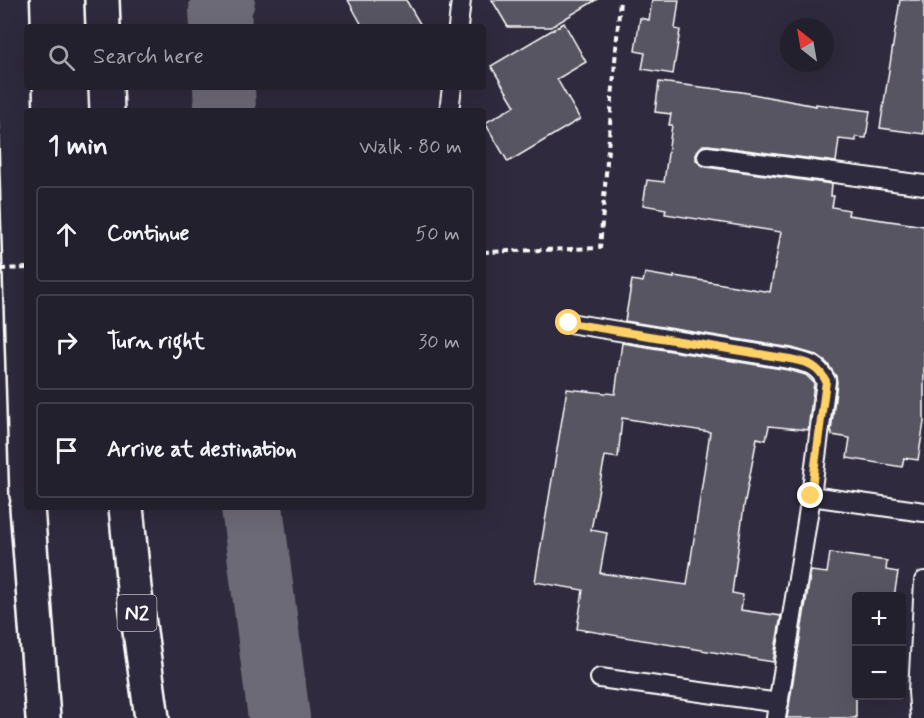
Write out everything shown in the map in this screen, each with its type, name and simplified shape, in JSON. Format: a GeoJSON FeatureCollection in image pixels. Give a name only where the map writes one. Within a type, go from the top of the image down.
{"type":"FeatureCollection","features":[{"type":"Feature","properties":{"kind":"highway"},"geometry":{"type":"LineString","coordinates":[[12,0],[24,396]]}},
{"type":"Feature","properties":{"kind":"highway"},"geometry":{"type":"LineString","coordinates":[[102,0],[103,24]]}},
{"type":"Feature","properties":{"kind":"highway"},"geometry":{"type":"LineString","coordinates":[[106,90],[106,108]]}},
{"type":"Feature","properties":{"kind":"highway"},"geometry":{"type":"LineString","coordinates":[[27,510],[44,718]]}},
{"type":"Feature","properties":{"kind":"highway","name":"N2"},"geometry":{"type":"LineString","coordinates":[[126,510],[134,588],[152,718]]}},
{"type":"Feature","properties":{"kind":"lane"},"geometry":{"type":"LineString","coordinates":[[458,24],[460,0]]}},
{"type":"Feature","properties":{"kind":"lane"},"geometry":{"type":"LineString","coordinates":[[449,108],[452,90]]}},
{"type":"Feature","properties":{"kind":"lane"},"geometry":{"type":"LineString","coordinates":[[706,156],[924,185]]}},
{"type":"Feature","properties":{"kind":"lane"},"geometry":{"type":"LineString","coordinates":[[569,323],[790,359],[815,366],[826,381],[778,711],[600,678]]}},
{"type":"Feature","properties":{"kind":"lane"},"geometry":{"type":"LineString","coordinates":[[811,496],[924,512]]}},
{"type":"Feature","properties":{"kind":"lane"},"geometry":{"type":"LineString","coordinates":[[920,718],[918,692],[924,581]]}},
{"type":"Feature","properties":{"kind":"path"},"geometry":{"type":"LineString","coordinates":[[486,252],[600,248],[620,0]]}},
{"type":"Feature","properties":{"kind":"path"},"geometry":{"type":"LineString","coordinates":[[0,269],[24,268]]}},
{"type":"Feature","properties":{"kind":"building"},"geometry":{"type":"Polygon","coordinates":[[[348,0],[406,0],[420,24],[361,24],[348,0]]]}},
{"type":"Feature","properties":{"kind":"building"},"geometry":{"type":"Polygon","coordinates":[[[492,0],[596,0],[551,27],[508,27],[492,0]]]}},
{"type":"Feature","properties":{"kind":"building"},"geometry":{"type":"Polygon","coordinates":[[[652,0],[679,0],[675,29],[680,30],[673,74],[642,69],[645,53],[635,51],[640,18],[649,20],[652,0]]]}},
{"type":"Feature","properties":{"kind":"building"},"geometry":{"type":"Polygon","coordinates":[[[900,0],[924,0],[924,134],[880,128],[900,0]]]}},
{"type":"Feature","properties":{"kind":"building"},"geometry":{"type":"Polygon","coordinates":[[[564,23],[586,62],[557,79],[580,119],[508,162],[486,122],[515,106],[491,66],[564,23]]]}},
{"type":"Feature","properties":{"kind":"building"},"geometry":{"type":"Polygon","coordinates":[[[659,82],[742,92],[816,106],[816,104],[870,111],[866,138],[856,137],[856,141],[839,139],[836,162],[708,145],[703,145],[699,149],[696,160],[706,167],[832,184],[831,196],[834,196],[832,207],[849,210],[848,215],[924,226],[924,422],[918,460],[904,458],[902,467],[847,458],[850,438],[832,435],[831,432],[836,376],[827,363],[816,355],[792,348],[625,321],[632,280],[643,282],[645,273],[770,292],[781,232],[665,214],[666,209],[643,205],[647,180],[664,182],[672,125],[669,125],[671,114],[655,112],[659,82]]]}},
{"type":"Feature","properties":{"kind":"building"},"geometry":{"type":"Polygon","coordinates":[[[622,343],[788,370],[806,375],[814,383],[808,430],[769,426],[766,440],[757,438],[744,506],[732,593],[743,595],[741,610],[781,616],[773,662],[577,629],[583,590],[535,582],[567,389],[615,394],[622,343]],[[622,418],[618,458],[605,456],[591,530],[607,533],[600,573],[687,585],[710,432],[622,418]]]}},
{"type":"Feature","properties":{"kind":"building"},"geometry":{"type":"Polygon","coordinates":[[[830,553],[887,561],[886,570],[898,572],[895,592],[852,592],[852,700],[856,700],[856,718],[787,718],[811,571],[827,573],[830,553]]]}},
{"type":"Feature","properties":{"kind":"waterway"},"geometry":{"type":"LineString","coordinates":[[221,24],[220,9],[224,0]]}},
{"type":"Feature","properties":{"kind":"waterway"},"geometry":{"type":"LineString","coordinates":[[224,90],[225,108]]}},
{"type":"Feature","properties":{"kind":"waterway"},"geometry":{"type":"LineString","coordinates":[[252,510],[279,718]]}},
{"type":"Feature","properties":{"kind":"route"},"geometry":{"type":"LineString","coordinates":[[569,323],[790,359],[815,366],[826,381],[811,496]]}}]}
